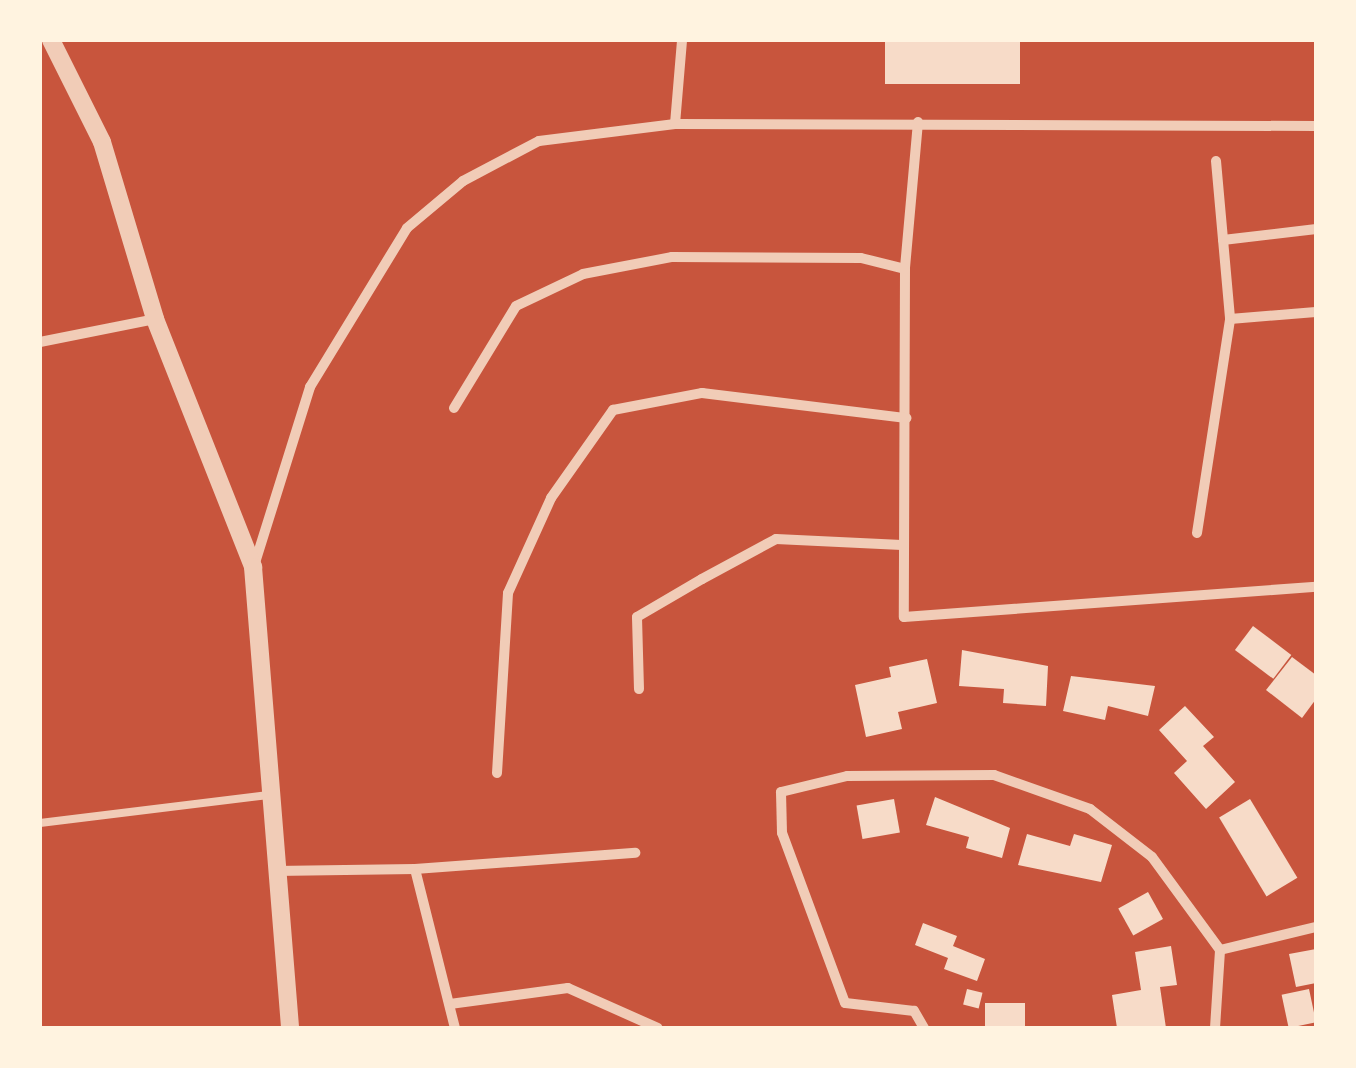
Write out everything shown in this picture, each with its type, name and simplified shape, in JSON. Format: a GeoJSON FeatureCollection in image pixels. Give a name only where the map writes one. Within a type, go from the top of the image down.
{"type":"FeatureCollection","features":[{"type":"Feature","properties":{"kind":"street"},"geometry":{"type":"LineString","coordinates":[[50,40],[102,142],[156,318],[254,567],[273,871],[290,1028]]}},
{"type":"Feature","properties":{"kind":"street"},"geometry":{"type":"LineString","coordinates":[[675,124],[682,40]]}},
{"type":"Feature","properties":{"kind":"street"},"geometry":{"type":"LineString","coordinates":[[918,122],[904,269],[904,617],[1316,587]]}},
{"type":"Feature","properties":{"kind":"street"},"geometry":{"type":"LineString","coordinates":[[254,567],[310,387],[407,228],[463,181],[539,141],[675,124],[1316,126]]}},
{"type":"Feature","properties":{"kind":"street"},"geometry":{"type":"LineString","coordinates":[[1197,533],[1230,318],[1216,161]]}},
{"type":"Feature","properties":{"kind":"street"},"geometry":{"type":"LineString","coordinates":[[1223,240],[1316,229]]}},
{"type":"Feature","properties":{"kind":"street"},"geometry":{"type":"LineString","coordinates":[[454,408],[516,306],[582,274],[672,256],[861,258],[904,269]]}},
{"type":"Feature","properties":{"kind":"street"},"geometry":{"type":"LineString","coordinates":[[1230,318],[1316,312]]}},
{"type":"Feature","properties":{"kind":"street"},"geometry":{"type":"LineString","coordinates":[[40,342],[156,318]]}},
{"type":"Feature","properties":{"kind":"street"},"geometry":{"type":"LineString","coordinates":[[498,773],[508,593],[551,498],[613,410],[702,394],[906,418]]}},
{"type":"Feature","properties":{"kind":"street"},"geometry":{"type":"LineString","coordinates":[[639,689],[637,617],[702,579],[776,539],[902,545]]}},
{"type":"Feature","properties":{"kind":"street"},"geometry":{"type":"LineString","coordinates":[[924,1028],[914,1011],[845,1003],[782,833],[782,792],[847,776],[994,775],[1090,808],[1152,857],[1220,950],[1215,1028]]}},
{"type":"Feature","properties":{"kind":"street"},"geometry":{"type":"LineString","coordinates":[[273,871],[415,869],[635,853]]}},
{"type":"Feature","properties":{"kind":"street"},"geometry":{"type":"LineString","coordinates":[[415,869],[454,1028]]}},
{"type":"Feature","properties":{"kind":"street"},"geometry":{"type":"LineString","coordinates":[[1220,950],[1316,927]]}},
{"type":"Feature","properties":{"kind":"street"},"geometry":{"type":"LineString","coordinates":[[450,1004],[568,988],[658,1028]]}},
{"type":"Feature","properties":{"kind":"lane"},"geometry":{"type":"LineString","coordinates":[[40,823],[268,795]]}},
{"type":"Feature","properties":{"kind":"building"},"geometry":{"type":"Polygon","coordinates":[[[885,40],[1020,40],[1020,84],[885,84],[885,40]]]}},
{"type":"Feature","properties":{"kind":"building"},"geometry":{"type":"Polygon","coordinates":[[[1253,626],[1291,655],[1273,679],[1235,650],[1253,626]]]}},
{"type":"Feature","properties":{"kind":"building"},"geometry":{"type":"Polygon","coordinates":[[[962,650],[1048,666],[1046,706],[1003,703],[1004,689],[959,686],[962,650]]]}},
{"type":"Feature","properties":{"kind":"building"},"geometry":{"type":"Polygon","coordinates":[[[1292,657],[1316,675],[1316,699],[1302,718],[1266,690],[1292,657]]]}},
{"type":"Feature","properties":{"kind":"building"},"geometry":{"type":"Polygon","coordinates":[[[927,659],[937,703],[898,712],[902,729],[866,737],[855,685],[891,677],[889,667],[927,659]]]}},
{"type":"Feature","properties":{"kind":"building"},"geometry":{"type":"Polygon","coordinates":[[[1071,676],[1155,686],[1148,716],[1108,706],[1105,720],[1063,711],[1071,676]]]}},
{"type":"Feature","properties":{"kind":"building"},"geometry":{"type":"Polygon","coordinates":[[[1185,706],[1214,737],[1203,746],[1235,782],[1206,809],[1174,773],[1187,761],[1159,730],[1185,706]]]}},
{"type":"Feature","properties":{"kind":"building"},"geometry":{"type":"Polygon","coordinates":[[[935,797],[1010,828],[1002,858],[966,848],[969,837],[926,825],[935,797]]]}},
{"type":"Feature","properties":{"kind":"building"},"geometry":{"type":"Polygon","coordinates":[[[894,799],[900,832],[862,839],[857,806],[894,799]]]}},
{"type":"Feature","properties":{"kind":"building"},"geometry":{"type":"Polygon","coordinates":[[[1250,799],[1297,878],[1267,896],[1219,818],[1250,799]]]}},
{"type":"Feature","properties":{"kind":"building"},"geometry":{"type":"Polygon","coordinates":[[[1027,834],[1070,846],[1074,834],[1112,845],[1101,882],[1018,865],[1027,834]]]}},
{"type":"Feature","properties":{"kind":"building"},"geometry":{"type":"Polygon","coordinates":[[[1148,892],[1163,919],[1133,936],[1118,908],[1148,892]]]}},
{"type":"Feature","properties":{"kind":"building"},"geometry":{"type":"Polygon","coordinates":[[[923,923],[957,936],[953,946],[985,959],[977,981],[944,969],[948,958],[915,945],[923,923]]]}},
{"type":"Feature","properties":{"kind":"building"},"geometry":{"type":"Polygon","coordinates":[[[1171,946],[1177,985],[1160,987],[1166,1028],[1117,1028],[1112,995],[1141,990],[1135,952],[1171,946]]]}},
{"type":"Feature","properties":{"kind":"building"},"geometry":{"type":"Polygon","coordinates":[[[1316,949],[1316,983],[1296,987],[1289,954],[1316,949]]]}},
{"type":"Feature","properties":{"kind":"building"},"geometry":{"type":"Polygon","coordinates":[[[967,989],[983,993],[979,1008],[963,1005],[967,989]]]}},
{"type":"Feature","properties":{"kind":"building"},"geometry":{"type":"Polygon","coordinates":[[[1309,989],[1316,1022],[1289,1028],[1282,995],[1309,989]]]}},
{"type":"Feature","properties":{"kind":"building"},"geometry":{"type":"Polygon","coordinates":[[[985,1003],[1025,1003],[1025,1028],[985,1028],[985,1003]]]}}]}
